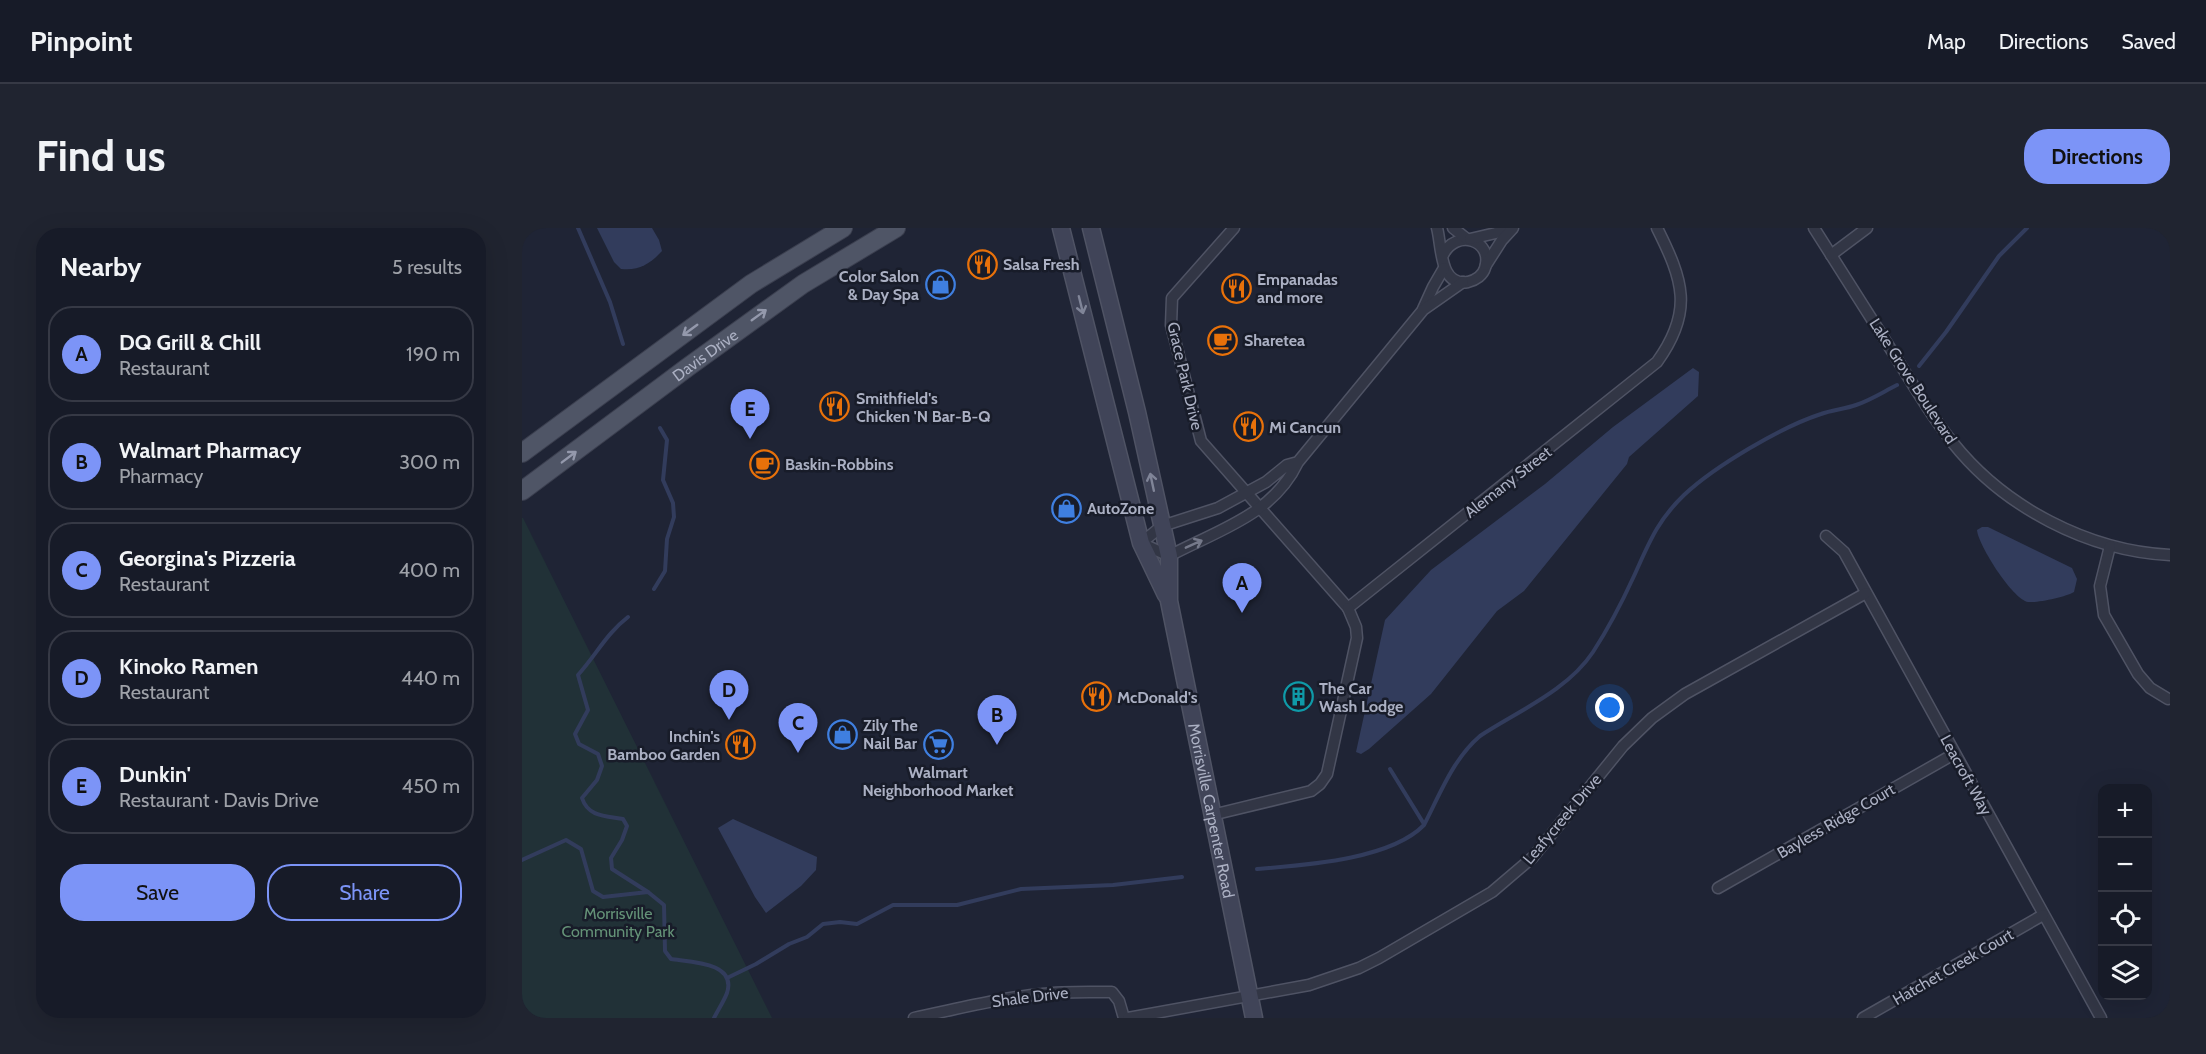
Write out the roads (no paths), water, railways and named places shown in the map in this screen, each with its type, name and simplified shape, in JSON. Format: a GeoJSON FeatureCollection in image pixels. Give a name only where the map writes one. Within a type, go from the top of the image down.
{"type":"FeatureCollection","features":[{"type":"Feature","properties":{"kind":"main road","name":"Davis Drive"},"geometry":{"type":"LineString","coordinates":[[522,453],[751,284],[843,228]]}},
{"type":"Feature","properties":{"kind":"main road","name":"Davis Drive"},"geometry":{"type":"LineString","coordinates":[[522,491],[803,284],[896,228]]}},
{"type":"Feature","properties":{"kind":"main road","name":"Morrisville Carpenter Road"},"geometry":{"type":"LineString","coordinates":[[1061,228],[1142,543],[1169,601]]}},
{"type":"Feature","properties":{"kind":"main road","name":"Morrisville Carpenter Road"},"geometry":{"type":"LineString","coordinates":[[1091,228],[1137,412],[1169,556],[1169,601],[1254,1018]]}},
{"type":"Feature","properties":{"kind":"street","name":"Grace Park Drive"},"geometry":{"type":"LineString","coordinates":[[1234,228],[1172,298],[1171,325],[1201,441],[1247,493]]}},
{"type":"Feature","properties":{"kind":"street"},"geometry":{"type":"LineString","coordinates":[[1437,228],[1444,268],[1452,278],[1463,282]]}},
{"type":"Feature","properties":{"kind":"street"},"geometry":{"type":"LineString","coordinates":[[1453,228],[1481,246],[1486,265]]}},
{"type":"Feature","properties":{"kind":"street"},"geometry":{"type":"LineString","coordinates":[[1443,255],[1450,243],[1456,240],[1468,239],[1505,228]]}},
{"type":"Feature","properties":{"kind":"street"},"geometry":{"type":"LineString","coordinates":[[1298,462],[1287,465],[1247,493],[1218,508],[1162,526],[1142,543],[1169,556],[1226,530],[1262,508],[1291,477],[1298,462],[1423,310],[1463,282],[1475,280],[1480,276],[1502,240],[1513,228]]}},
{"type":"Feature","properties":{"kind":"street","name":"Alemany Street"},"geometry":{"type":"LineString","coordinates":[[1348,608],[1657,362],[1672,337],[1678,321],[1681,290],[1672,259],[1657,228]]}},
{"type":"Feature","properties":{"kind":"street","name":"Lake Grove Boulevard"},"geometry":{"type":"LineString","coordinates":[[1814,228],[1939,424],[1969,462],[2001,490],[2033,512],[2075,533],[2110,546],[2170,555]]}},
{"type":"Feature","properties":{"kind":"street"},"geometry":{"type":"LineString","coordinates":[[1831,255],[1867,228]]}},
{"type":"Feature","properties":{"kind":"street"},"geometry":{"type":"LineString","coordinates":[[1423,310],[1444,268]]}},
{"type":"Feature","properties":{"kind":"street"},"geometry":{"type":"LineString","coordinates":[[1212,815],[1311,791],[1320,784],[1327,774],[1357,638],[1356,627],[1348,608],[1247,493]]}},
{"type":"Feature","properties":{"kind":"street","name":"Leacroft Way"},"geometry":{"type":"LineString","coordinates":[[1826,536],[1844,552],[2101,1018]]}},
{"type":"Feature","properties":{"kind":"street"},"geometry":{"type":"LineString","coordinates":[[2110,546],[2100,586],[2104,615],[2138,674],[2150,688],[2168,699]]}},
{"type":"Feature","properties":{"kind":"street","name":"Leafycreek Drive"},"geometry":{"type":"LineString","coordinates":[[1126,1018],[1309,985],[1359,968],[1483,898],[1533,857],[1623,746],[1660,712],[1685,694],[1866,593]]}},
{"type":"Feature","properties":{"kind":"street","name":"Bayless Ridge Court"},"geometry":{"type":"LineString","coordinates":[[1718,888],[1954,754]]}},
{"type":"Feature","properties":{"kind":"street","name":"Hatchet Creek Court"},"geometry":{"type":"LineString","coordinates":[[1863,1018],[2043,915]]}},
{"type":"Feature","properties":{"kind":"street","name":"Shale Drive"},"geometry":{"type":"LineString","coordinates":[[914,1018],[997,1000],[1042,994],[1112,992],[1119,1001],[1126,1018]]}},
{"type":"Feature","properties":{"kind":"water"},"geometry":{"type":"Polygon","coordinates":[[[597,228],[652,228],[662,251],[644,266],[621,269],[614,262],[597,228]]]}},
{"type":"Feature","properties":{"kind":"water"},"geometry":{"type":"Polygon","coordinates":[[[1693,368],[1699,372],[1698,396],[1629,457],[1627,464],[1524,591],[1497,611],[1431,694],[1369,749],[1361,754],[1356,752],[1385,620],[1431,570],[1545,484],[1613,427],[1693,368]]]}},
{"type":"Feature","properties":{"kind":"water"},"geometry":{"type":"Polygon","coordinates":[[[1988,527],[2072,568],[2077,579],[2074,592],[2038,602],[2028,602],[2022,599],[1997,571],[1983,547],[1977,530],[1988,527]]]}},
{"type":"Feature","properties":{"kind":"water"},"geometry":{"type":"Polygon","coordinates":[[[733,819],[817,857],[816,870],[801,886],[766,913],[718,828],[733,819]]]}},
{"type":"Feature","properties":{"kind":"waterway"},"geometry":{"type":"LineString","coordinates":[[578,228],[610,302],[623,344]]}},
{"type":"Feature","properties":{"kind":"waterway"},"geometry":{"type":"LineString","coordinates":[[1919,366],[1946,332],[1999,256],[2027,228]]}},
{"type":"Feature","properties":{"kind":"waterway"},"geometry":{"type":"LineString","coordinates":[[1257,869],[1345,859],[1390,846],[1409,837],[1424,825],[1448,778],[1470,745],[1480,736],[1556,689],[1582,666],[1615,614],[1655,533],[1667,514],[1684,495],[1730,460],[1787,428],[1821,414],[1861,403],[1897,385]]}},
{"type":"Feature","properties":{"kind":"waterway"},"geometry":{"type":"LineString","coordinates":[[654,589],[665,571],[667,539],[674,517],[673,503],[663,480],[667,440],[660,428]]}},
{"type":"Feature","properties":{"kind":"waterway"},"geometry":{"type":"LineString","coordinates":[[628,617],[608,637],[578,675],[588,710],[575,734],[579,744],[598,754],[602,766],[597,780],[582,798],[585,804],[598,814],[623,819],[627,826],[611,858],[612,869],[648,892]]}},
{"type":"Feature","properties":{"kind":"waterway"},"geometry":{"type":"LineString","coordinates":[[1390,769],[1424,824]]}},
{"type":"Feature","properties":{"kind":"waterway"},"geometry":{"type":"LineString","coordinates":[[522,860],[566,840],[581,849],[593,891],[603,897],[648,892],[664,905],[665,951],[671,959],[700,963],[719,969],[725,975],[728,983],[727,993],[714,1018]]}},
{"type":"Feature","properties":{"kind":"waterway"},"geometry":{"type":"LineString","coordinates":[[727,978],[789,944],[807,937],[823,924],[840,922],[857,924],[893,905],[957,905],[1021,889],[1113,885],[1182,877]]}},
{"type":"Feature","properties":{"kind":"place","name":"Salsa Fresh"},"geometry":{"type":"Point","coordinates":[982,264]}},
{"type":"Feature","properties":{"kind":"place","name":"Color Salon & Day Spa"},"geometry":{"type":"Point","coordinates":[940,285]}},
{"type":"Feature","properties":{"kind":"place","name":"Empanadas and more"},"geometry":{"type":"Point","coordinates":[1236,288]}},
{"type":"Feature","properties":{"kind":"place","name":"Sharetea"},"geometry":{"type":"Point","coordinates":[1223,340]}},
{"type":"Feature","properties":{"kind":"place","name":"Smithfield's Chicken 'N Bar-B-Q"},"geometry":{"type":"Point","coordinates":[835,407]}},
{"type":"Feature","properties":{"kind":"place","name":"Mi Cancun"},"geometry":{"type":"Point","coordinates":[1248,427]}},
{"type":"Feature","properties":{"kind":"place","name":"Dunkin'"},"geometry":{"type":"Point","coordinates":[750,439]}},
{"type":"Feature","properties":{"kind":"place","name":"Baskin-Robbins"},"geometry":{"type":"Point","coordinates":[764,464]}},
{"type":"Feature","properties":{"kind":"place","name":"AutoZone"},"geometry":{"type":"Point","coordinates":[1066,508]}},
{"type":"Feature","properties":{"kind":"place","name":"DQ Grill & Chill"},"geometry":{"type":"Point","coordinates":[1242,613]}},
{"type":"Feature","properties":{"kind":"place","name":"McDonald's"},"geometry":{"type":"Point","coordinates":[1096,697]}},
{"type":"Feature","properties":{"kind":"place","name":"The Car Wash Lodge"},"geometry":{"type":"Point","coordinates":[1298,697]}},
{"type":"Feature","properties":{"kind":"place","name":"Kinoko Ramen"},"geometry":{"type":"Point","coordinates":[729,720]}},
{"type":"Feature","properties":{"kind":"place","name":"Zily The Nail Bar"},"geometry":{"type":"Point","coordinates":[842,734]}},
{"type":"Feature","properties":{"kind":"place","name":"Walmart Neighborhood Market"},"geometry":{"type":"Point","coordinates":[938,744]}},
{"type":"Feature","properties":{"kind":"place","name":"Inchin's Bamboo Garden"},"geometry":{"type":"Point","coordinates":[741,745]}},
{"type":"Feature","properties":{"kind":"place","name":"Walmart Pharmacy"},"geometry":{"type":"Point","coordinates":[997,745]}},
{"type":"Feature","properties":{"kind":"place","name":"Georgina's Pizzeria"},"geometry":{"type":"Point","coordinates":[798,753]}},
{"type":"Feature","properties":{"kind":"park label","name":"Morrisville Community Park"},"geometry":{"type":"Point","coordinates":[618,922]}}]}
